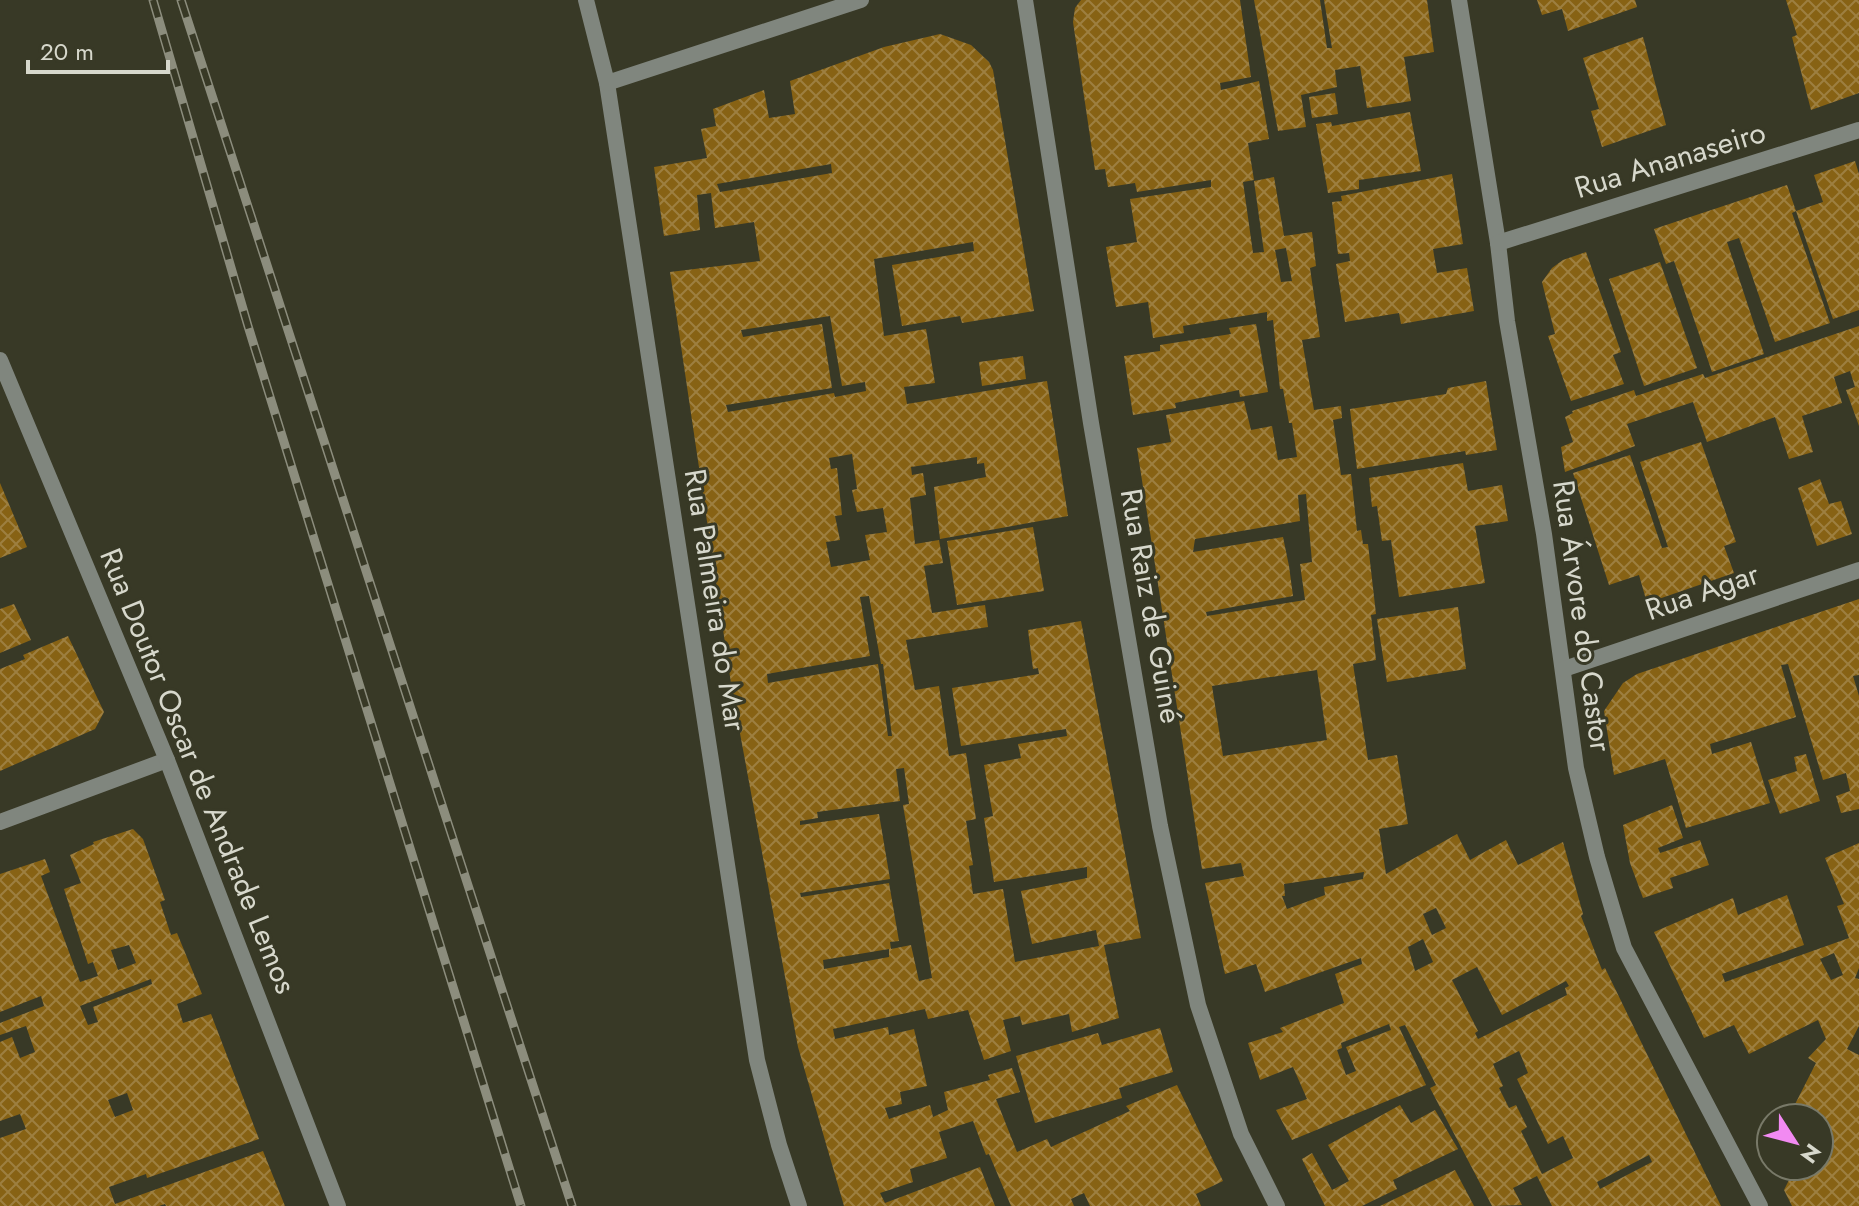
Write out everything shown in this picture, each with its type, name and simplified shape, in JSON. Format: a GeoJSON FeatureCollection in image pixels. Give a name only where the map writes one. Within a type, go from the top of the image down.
{"type":"FeatureCollection","features":[{"type":"Feature","properties":{"kind":"street","name":"Rua Palmeira do Mar"},"geometry":{"type":"LineString","coordinates":[[586,0],[607,83],[757,1060],[799,1206]]}},
{"type":"Feature","properties":{"kind":"street"},"geometry":{"type":"LineString","coordinates":[[607,83],[861,0]]}},
{"type":"Feature","properties":{"kind":"street","name":"Rua Raiz de Guiné"},"geometry":{"type":"LineString","coordinates":[[1025,0],[1091,423],[1163,841],[1198,1005],[1241,1134],[1277,1206]]}},
{"type":"Feature","properties":{"kind":"street","name":"Rua Árvore do Castor"},"geometry":{"type":"LineString","coordinates":[[1459,0],[1564,669],[1576,768],[1597,857],[1624,948],[1760,1206]]}},
{"type":"Feature","properties":{"kind":"street","name":"Rua Ananaseiro"},"geometry":{"type":"LineString","coordinates":[[1498,243],[1859,130]]}},
{"type":"Feature","properties":{"kind":"street","name":"Rua Doutor Oscar de Andrade Lemos"},"geometry":{"type":"LineString","coordinates":[[0,360],[167,760],[338,1206]]}},
{"type":"Feature","properties":{"kind":"street","name":"Rua Agar"},"geometry":{"type":"LineString","coordinates":[[1564,669],[1859,570]]}},
{"type":"Feature","properties":{"kind":"street"},"geometry":{"type":"LineString","coordinates":[[0,822],[167,760]]}},
{"type":"Feature","properties":{"kind":"building"},"geometry":{"type":"Polygon","coordinates":[[[1081,0],[1240,0],[1251,77],[1220,83],[1221,90],[1259,81],[1269,139],[1248,143],[1254,180],[1243,182],[1253,253],[1264,252],[1254,181],[1274,177],[1284,236],[1312,232],[1316,266],[1310,268],[1320,337],[1302,340],[1314,410],[1341,406],[1342,418],[1333,420],[1341,475],[1351,474],[1357,531],[1361,530],[1363,544],[1368,544],[1376,614],[1371,615],[1376,660],[1353,664],[1368,760],[1397,755],[1408,824],[1379,829],[1386,874],[1457,834],[1470,860],[1506,840],[1518,865],[1563,842],[1583,914],[1581,916],[1602,970],[1605,968],[1721,1206],[1552,1206],[1537,1176],[1513,1188],[1522,1205],[1492,1206],[1430,1088],[1436,1085],[1405,1025],[1399,1027],[1426,1085],[1292,1140],[1276,1110],[1307,1099],[1293,1067],[1260,1080],[1248,1043],[1283,1032],[1280,1028],[1344,1003],[1335,974],[1362,964],[1361,958],[1265,992],[1256,964],[1225,974],[1205,883],[1244,876],[1241,863],[1202,869],[1137,448],[1171,442],[1166,415],[1244,401],[1251,430],[1272,426],[1278,460],[1297,457],[1292,423],[1289,423],[1283,389],[1280,389],[1273,320],[1267,321],[1267,312],[1183,326],[1184,333],[1153,338],[1148,302],[1116,307],[1106,247],[1137,242],[1130,199],[1211,187],[1211,180],[1137,192],[1135,183],[1108,187],[1105,169],[1095,170],[1073,22],[1075,8],[1081,0]],[[1286,248],[1275,250],[1281,282],[1292,281],[1286,248]],[[1306,494],[1298,495],[1300,521],[1195,539],[1193,552],[1283,537],[1289,566],[1293,596],[1206,612],[1207,616],[1305,600],[1300,564],[1312,562],[1306,494]],[[1317,670],[1212,686],[1223,756],[1327,740],[1317,670]],[[1364,872],[1284,884],[1285,896],[1282,896],[1287,909],[1325,895],[1324,887],[1363,879],[1364,872]],[[1436,908],[1423,914],[1432,935],[1446,928],[1436,908]],[[1423,939],[1408,947],[1415,971],[1433,962],[1423,939]],[[1477,967],[1452,980],[1478,1031],[1475,1033],[1478,1039],[1567,995],[1565,988],[1569,986],[1566,981],[1502,1015],[1477,967]],[[1389,1024],[1341,1043],[1342,1048],[1337,1050],[1346,1075],[1356,1071],[1346,1047],[1391,1030],[1389,1024]],[[1519,1051],[1493,1064],[1503,1086],[1499,1088],[1509,1108],[1516,1105],[1527,1127],[1521,1131],[1542,1174],[1573,1158],[1563,1136],[1548,1144],[1517,1079],[1528,1073],[1519,1051]],[[1649,1155],[1597,1182],[1600,1189],[1652,1162],[1649,1155]]]}},
{"type":"Feature","properties":{"kind":"building"},"geometry":{"type":"Polygon","coordinates":[[[1254,0],[1320,0],[1327,48],[1332,48],[1324,0],[1427,0],[1434,52],[1404,57],[1411,101],[1367,108],[1360,66],[1335,70],[1337,87],[1301,95],[1306,127],[1278,131],[1254,0]]]}},
{"type":"Feature","properties":{"kind":"building"},"geometry":{"type":"Polygon","coordinates":[[[1537,0],[1635,0],[1637,7],[1568,31],[1562,9],[1542,15],[1537,0]]]}},
{"type":"Feature","properties":{"kind":"building"},"geometry":{"type":"Polygon","coordinates":[[[1786,0],[1859,0],[1859,93],[1811,110],[1792,37],[1797,35],[1786,0]]]}},
{"type":"Feature","properties":{"kind":"building"},"geometry":{"type":"Polygon","coordinates":[[[940,34],[971,45],[989,62],[993,70],[1034,311],[962,323],[960,316],[902,326],[892,265],[974,251],[973,242],[874,259],[884,336],[926,329],[935,383],[904,387],[907,404],[1047,381],[1068,516],[940,539],[934,487],[986,477],[984,463],[977,464],[977,457],[911,467],[912,475],[923,473],[926,495],[910,498],[915,544],[939,540],[943,563],[924,566],[932,613],[985,605],[988,627],[906,640],[915,690],[939,686],[949,756],[966,753],[976,819],[966,821],[973,865],[969,866],[973,894],[1003,889],[1015,962],[1099,946],[1096,930],[1032,944],[1021,891],[1087,878],[1087,867],[994,882],[984,818],[993,816],[984,765],[1021,758],[1018,744],[1067,736],[1066,729],[961,746],[952,688],[1039,674],[1038,668],[1033,669],[1028,630],[1081,621],[1141,938],[1104,945],[1119,1018],[1072,1032],[1069,1014],[1022,1025],[1020,1016],[1003,1020],[1011,1051],[984,1060],[968,1010],[928,1019],[925,1009],[833,1029],[835,1039],[888,1027],[889,1035],[914,1029],[927,1086],[900,1092],[902,1104],[885,1108],[889,1119],[930,1105],[933,1117],[948,1110],[944,1092],[990,1080],[988,1075],[1012,1068],[1020,1092],[996,1099],[1017,1152],[1047,1139],[1051,1147],[1130,1111],[1126,1106],[1177,1085],[1223,1181],[1196,1194],[1201,1206],[1090,1206],[1084,1193],[1071,1199],[1074,1206],[1011,1206],[973,1121],[939,1132],[947,1158],[910,1169],[913,1182],[880,1193],[885,1203],[980,1167],[995,1206],[844,1206],[798,1047],[732,690],[670,272],[760,261],[754,222],[715,228],[711,193],[697,195],[700,230],[664,236],[654,167],[707,158],[701,129],[716,126],[713,109],[764,90],[769,118],[795,114],[790,81],[884,47],[940,34]],[[831,164],[717,184],[720,192],[832,173],[831,164]],[[830,316],[741,330],[743,337],[822,324],[832,388],[726,405],[728,412],[834,393],[835,397],[866,391],[865,382],[842,386],[830,316]],[[852,454],[829,458],[831,469],[837,468],[842,515],[835,516],[840,540],[826,542],[831,567],[870,560],[865,535],[887,532],[883,508],[857,512],[852,490],[857,489],[852,454]],[[869,596],[860,597],[870,656],[767,674],[768,683],[878,664],[888,736],[892,736],[883,664],[869,596]],[[904,768],[896,769],[900,801],[817,812],[818,818],[800,821],[800,825],[879,814],[890,879],[800,893],[801,897],[889,883],[899,941],[890,942],[891,949],[911,945],[919,981],[932,978],[903,805],[909,804],[904,768]],[[889,949],[823,960],[824,969],[889,957],[889,949]]]}},
{"type":"Feature","properties":{"kind":"building"},"geometry":{"type":"Polygon","coordinates":[[[1643,37],[1666,125],[1602,147],[1591,111],[1599,109],[1583,58],[1643,37]]]}},
{"type":"Feature","properties":{"kind":"building"},"geometry":{"type":"Polygon","coordinates":[[[1335,93],[1338,114],[1312,118],[1309,97],[1335,93]]]}},
{"type":"Feature","properties":{"kind":"building"},"geometry":{"type":"Polygon","coordinates":[[[1410,112],[1421,171],[1359,180],[1359,189],[1328,193],[1316,124],[1331,122],[1332,126],[1410,112]]]}},
{"type":"Feature","properties":{"kind":"building"},"geometry":{"type":"Polygon","coordinates":[[[1855,161],[1859,174],[1859,310],[1833,319],[1796,211],[1823,202],[1814,175],[1855,161]]]}},
{"type":"Feature","properties":{"kind":"building"},"geometry":{"type":"Polygon","coordinates":[[[1452,174],[1463,244],[1433,249],[1437,273],[1467,268],[1474,311],[1401,324],[1399,313],[1345,322],[1336,264],[1350,261],[1349,253],[1338,254],[1332,202],[1342,201],[1341,196],[1452,174]]]}},
{"type":"Feature","properties":{"kind":"building"},"geometry":{"type":"Polygon","coordinates":[[[1787,185],[1796,211],[1792,213],[1830,323],[1775,342],[1739,238],[1727,242],[1764,354],[1712,372],[1674,261],[1666,264],[1654,229],[1787,185]]]}},
{"type":"Feature","properties":{"kind":"building"},"geometry":{"type":"Polygon","coordinates":[[[1586,252],[1621,352],[1613,355],[1624,384],[1571,401],[1548,336],[1555,334],[1542,282],[1552,268],[1563,260],[1586,252]]]}},
{"type":"Feature","properties":{"kind":"building"},"geometry":{"type":"Polygon","coordinates":[[[1660,262],[1697,368],[1644,386],[1609,279],[1660,262]]]}},
{"type":"Feature","properties":{"kind":"building"},"geometry":{"type":"Polygon","coordinates":[[[1256,324],[1268,392],[1240,397],[1239,390],[1175,403],[1176,408],[1133,415],[1124,356],[1160,351],[1160,345],[1231,334],[1229,328],[1256,324]]]}},
{"type":"Feature","properties":{"kind":"building"},"geometry":{"type":"Polygon","coordinates":[[[1859,326],[1859,426],[1846,390],[1855,387],[1850,371],[1834,377],[1842,403],[1802,416],[1813,452],[1789,459],[1775,417],[1707,442],[1693,402],[1627,424],[1635,446],[1565,472],[1561,447],[1573,442],[1565,417],[1572,411],[1634,390],[1636,396],[1703,374],[1705,378],[1859,326]]]}},
{"type":"Feature","properties":{"kind":"building"},"geometry":{"type":"Polygon","coordinates":[[[1023,356],[1026,379],[982,386],[979,362],[1023,356]]]}},
{"type":"Feature","properties":{"kind":"building"},"geometry":{"type":"Polygon","coordinates":[[[1486,381],[1497,450],[1466,455],[1465,451],[1357,469],[1350,409],[1446,394],[1448,388],[1486,381]]]}},
{"type":"Feature","properties":{"kind":"building"},"geometry":{"type":"Polygon","coordinates":[[[1701,442],[1736,542],[1724,546],[1734,573],[1647,603],[1639,575],[1609,585],[1573,473],[1630,455],[1662,548],[1668,547],[1640,462],[1701,442]]]}},
{"type":"Feature","properties":{"kind":"building"},"geometry":{"type":"Polygon","coordinates":[[[1463,463],[1468,491],[1502,485],[1508,521],[1475,526],[1485,583],[1399,597],[1391,540],[1382,541],[1377,506],[1372,507],[1369,478],[1463,463]]]}},
{"type":"Feature","properties":{"kind":"building"},"geometry":{"type":"Polygon","coordinates":[[[1820,479],[1829,504],[1841,501],[1852,534],[1817,546],[1798,488],[1820,479]]]}},
{"type":"Feature","properties":{"kind":"building"},"geometry":{"type":"Polygon","coordinates":[[[0,483],[27,547],[0,558],[0,483]]]}},
{"type":"Feature","properties":{"kind":"building"},"geometry":{"type":"Polygon","coordinates":[[[1033,527],[1044,591],[957,605],[947,541],[1033,527]]]}},
{"type":"Feature","properties":{"kind":"building"},"geometry":{"type":"Polygon","coordinates":[[[1859,599],[1859,675],[1853,676],[1859,696],[1859,809],[1841,813],[1836,796],[1850,791],[1846,773],[1823,780],[1788,664],[1781,665],[1796,717],[1710,744],[1712,754],[1751,742],[1770,803],[1686,828],[1665,759],[1614,775],[1604,711],[1623,683],[1637,674],[1859,599]]]}},
{"type":"Feature","properties":{"kind":"building"},"geometry":{"type":"Polygon","coordinates":[[[14,604],[31,640],[0,653],[0,609],[14,604]]]}},
{"type":"Feature","properties":{"kind":"building"},"geometry":{"type":"Polygon","coordinates":[[[1458,607],[1466,669],[1387,682],[1377,619],[1458,607]]]}},
{"type":"Feature","properties":{"kind":"building"},"geometry":{"type":"Polygon","coordinates":[[[68,636],[104,712],[95,729],[0,771],[0,669],[25,659],[23,655],[68,636]]]}},
{"type":"Feature","properties":{"kind":"building"},"geometry":{"type":"Polygon","coordinates":[[[1806,754],[1820,801],[1780,814],[1768,780],[1797,771],[1794,757],[1806,754]]]}},
{"type":"Feature","properties":{"kind":"building"},"geometry":{"type":"Polygon","coordinates":[[[1672,805],[1683,838],[1658,848],[1660,853],[1700,840],[1709,865],[1670,878],[1673,888],[1643,898],[1630,863],[1623,825],[1672,805]]]}},
{"type":"Feature","properties":{"kind":"building"},"geometry":{"type":"Polygon","coordinates":[[[133,829],[143,839],[165,900],[160,902],[171,935],[177,933],[202,994],[177,1004],[183,1023],[211,1014],[259,1139],[147,1178],[146,1174],[109,1187],[115,1204],[263,1151],[285,1206],[0,1206],[0,1138],[26,1129],[20,1114],[0,1121],[0,1042],[12,1037],[20,1058],[35,1052],[26,1026],[0,1035],[0,1023],[44,1006],[41,996],[0,1012],[0,874],[45,859],[50,872],[41,876],[80,982],[98,976],[93,962],[88,964],[64,889],[81,883],[70,855],[93,842],[133,829]],[[129,945],[111,950],[118,970],[136,963],[129,945]],[[151,979],[80,1006],[88,1025],[98,1022],[93,1007],[152,984],[151,979]],[[127,1093],[108,1100],[115,1117],[133,1110],[127,1093]]]}},
{"type":"Feature","properties":{"kind":"building"},"geometry":{"type":"Polygon","coordinates":[[[1859,843],[1859,968],[1855,978],[1859,979],[1859,1026],[1847,1049],[1859,1055],[1859,1206],[1792,1206],[1784,1190],[1788,1182],[1835,1182],[1835,1102],[1796,1102],[1816,1063],[1808,1058],[1826,1039],[1818,1020],[1749,1054],[1734,1025],[1704,1038],[1654,932],[1733,898],[1738,915],[1787,895],[1804,945],[1722,974],[1725,982],[1849,938],[1837,906],[1844,904],[1825,858],[1859,843]],[[1834,953],[1820,959],[1831,980],[1843,975],[1834,953]]]}},
{"type":"Feature","properties":{"kind":"building"},"geometry":{"type":"Polygon","coordinates":[[[1160,1028],[1173,1072],[1119,1088],[1122,1098],[1035,1123],[1016,1056],[1098,1033],[1102,1045],[1160,1028]]]}},
{"type":"Feature","properties":{"kind":"building"},"geometry":{"type":"Polygon","coordinates":[[[1400,1105],[1411,1123],[1435,1110],[1458,1149],[1393,1180],[1397,1189],[1362,1206],[1325,1206],[1302,1159],[1312,1153],[1332,1190],[1349,1181],[1328,1145],[1400,1105]]]}},
{"type":"Feature","properties":{"kind":"building"},"geometry":{"type":"Polygon","coordinates":[[[1455,1170],[1474,1206],[1380,1206],[1455,1170]]]}},
{"type":"Feature","properties":{"kind":"railway"},"geometry":{"type":"LineString","coordinates":[[153,0],[248,326],[521,1206]]}},
{"type":"Feature","properties":{"kind":"railway"},"geometry":{"type":"LineString","coordinates":[[181,0],[572,1206]]}}]}
